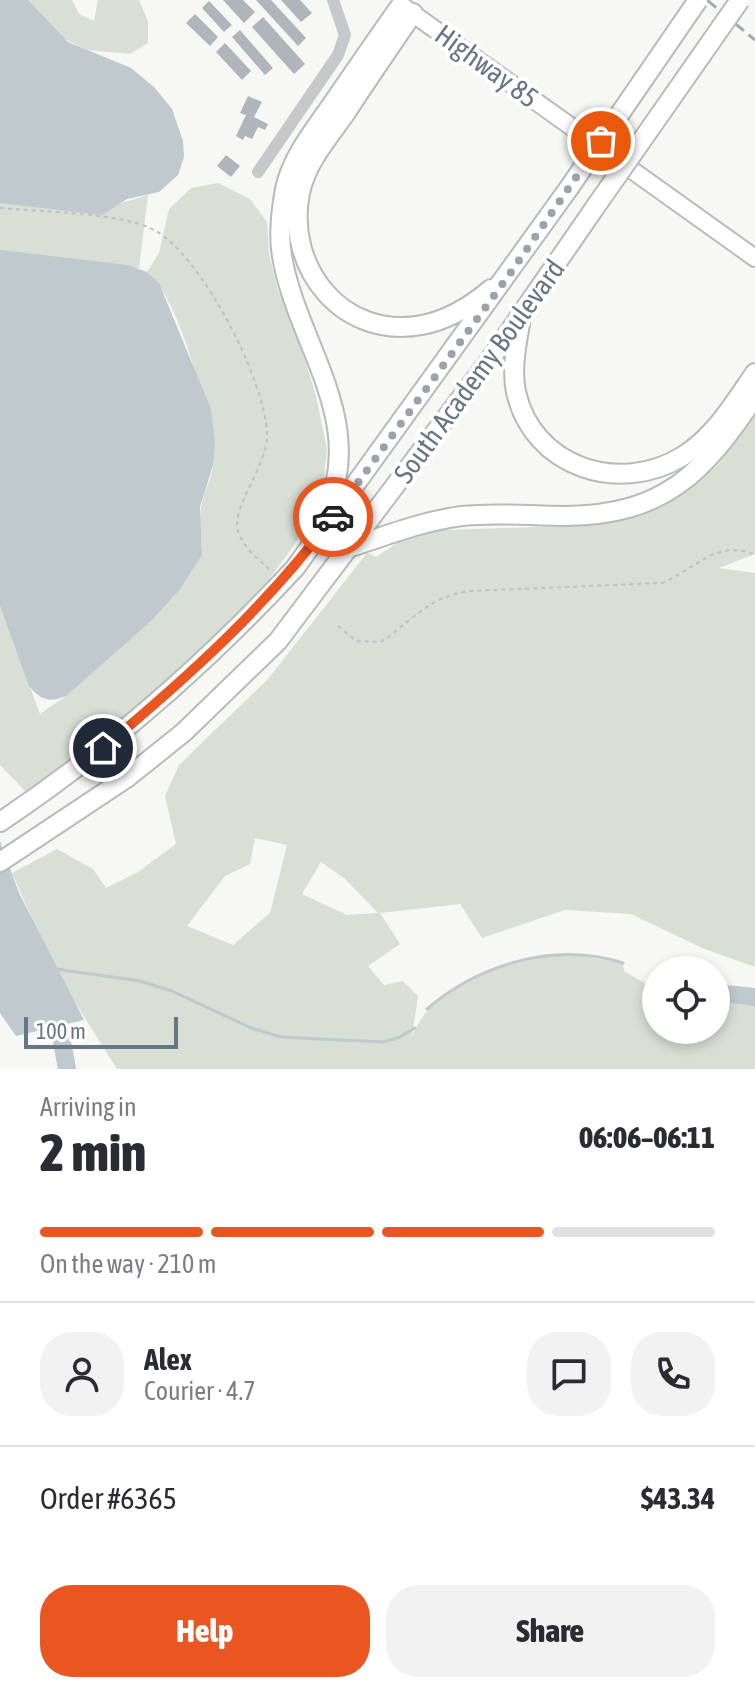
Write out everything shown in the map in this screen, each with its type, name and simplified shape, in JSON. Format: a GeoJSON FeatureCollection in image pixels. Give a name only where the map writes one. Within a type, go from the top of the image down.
{"type":"FeatureCollection","features":[{"type":"Feature","properties":{"kind":"highway","name":"South Academy Boulevard"},"geometry":{"type":"LineString","coordinates":[[0,822],[81,766],[181,683],[247,620],[295,568],[509,275],[698,0]]}},
{"type":"Feature","properties":{"kind":"highway","name":"South Academy Boulevard"},"geometry":{"type":"LineString","coordinates":[[0,862],[128,777],[184,732],[278,641],[351,547],[522,312],[740,0]]}},
{"type":"Feature","properties":{"kind":"highway"},"geometry":{"type":"LineString","coordinates":[[403,6],[306,174],[298,210],[301,252],[321,290],[338,304],[357,316],[396,326],[420,326],[444,319],[479,299],[509,275]]}},
{"type":"Feature","properties":{"kind":"highway"},"geometry":{"type":"LineString","coordinates":[[295,568],[325,514],[336,476],[338,451],[337,427],[327,383],[289,284],[282,256],[280,235],[286,186],[302,149],[403,6]]}},
{"type":"Feature","properties":{"kind":"highway"},"geometry":{"type":"LineString","coordinates":[[522,312],[514,367],[516,392],[524,413],[539,436],[558,456],[587,471],[640,472],[683,456],[719,425],[755,373]]}},
{"type":"Feature","properties":{"kind":"highway"},"geometry":{"type":"LineString","coordinates":[[351,547],[418,523],[466,516],[569,516],[641,505],[699,470],[730,434],[755,396]]}},
{"type":"Feature","properties":{"kind":"main road","name":"Highway 85"},"geometry":{"type":"LineString","coordinates":[[403,6],[755,258]]}},
{"type":"Feature","properties":{"kind":"lane"},"geometry":{"type":"LineString","coordinates":[[258,172],[338,55],[345,35],[333,0]]}},
{"type":"Feature","properties":{"kind":"path"},"geometry":{"type":"LineString","coordinates":[[0,208],[128,220],[156,231],[185,256],[223,312],[261,399],[267,436],[254,481],[239,509],[238,530],[244,543],[269,569]]}},
{"type":"Feature","properties":{"kind":"path"},"geometry":{"type":"LineString","coordinates":[[338,626],[356,641],[381,642],[431,602],[445,595],[468,591],[662,583],[679,576],[703,557],[717,551],[732,550],[755,555]]}},
{"type":"Feature","properties":{"kind":"shaded area"},"geometry":{"type":"Polygon","coordinates":[[[0,0],[28,0],[68,42],[131,68],[154,87],[172,109],[183,141],[184,157],[178,175],[159,192],[127,199],[102,215],[0,203],[0,0]]]}},
{"type":"Feature","properties":{"kind":"shaded area"},"geometry":{"type":"Polygon","coordinates":[[[28,0],[72,0],[79,14],[94,21],[98,0],[139,0],[148,21],[148,43],[130,54],[87,50],[61,37],[28,0]]]}},
{"type":"Feature","properties":{"kind":"shaded area"},"geometry":{"type":"Polygon","coordinates":[[[218,183],[250,199],[267,222],[269,254],[278,290],[316,396],[327,449],[324,478],[313,512],[293,547],[248,607],[96,748],[27,793],[0,765],[0,606],[40,714],[66,696],[202,548],[201,511],[213,463],[207,419],[182,332],[171,306],[147,272],[159,253],[169,209],[191,188],[218,183]]]}},
{"type":"Feature","properties":{"kind":"shaded area"},"geometry":{"type":"Polygon","coordinates":[[[148,195],[139,268],[0,251],[0,203],[118,204],[148,195]]]}},
{"type":"Feature","properties":{"kind":"shaded area"},"geometry":{"type":"Polygon","coordinates":[[[0,250],[128,265],[147,272],[159,283],[211,409],[215,444],[213,465],[200,507],[202,555],[180,589],[151,621],[66,696],[50,700],[41,697],[29,686],[0,606],[0,250]]]}},
{"type":"Feature","properties":{"kind":"shaded area"},"geometry":{"type":"Polygon","coordinates":[[[755,413],[755,554],[719,568],[755,573],[755,967],[702,948],[631,914],[565,910],[482,938],[460,904],[380,913],[400,944],[368,966],[384,985],[403,981],[418,996],[412,1037],[422,1018],[437,1002],[477,976],[501,967],[524,960],[568,955],[623,963],[624,971],[642,982],[642,1044],[730,1044],[730,1002],[755,1006],[755,1069],[117,1069],[54,969],[12,873],[57,849],[93,869],[106,888],[138,872],[176,844],[165,796],[179,765],[268,679],[367,553],[376,557],[415,531],[596,525],[660,508],[717,466],[755,413]],[[255,838],[250,864],[225,876],[187,926],[233,945],[270,913],[287,845],[255,838]],[[321,862],[302,894],[347,915],[378,913],[344,878],[321,862]]]}},
{"type":"Feature","properties":{"kind":"shaded area"},"geometry":{"type":"Polygon","coordinates":[[[0,841],[19,893],[84,1020],[16,1036],[0,1013],[0,841]]]}},
{"type":"Feature","properties":{"kind":"shaded area"},"geometry":{"type":"Polygon","coordinates":[[[730,985],[755,988],[755,1006],[730,1003],[730,985]]]}},
{"type":"Feature","properties":{"kind":"building"},"geometry":{"type":"Polygon","coordinates":[[[223,0],[243,0],[255,12],[244,23],[223,0]]]}},
{"type":"Feature","properties":{"kind":"building"},"geometry":{"type":"Polygon","coordinates":[[[256,0],[271,0],[306,38],[298,46],[256,0]]]}},
{"type":"Feature","properties":{"kind":"building"},"geometry":{"type":"Polygon","coordinates":[[[281,0],[300,0],[312,13],[301,22],[281,0]]]}},
{"type":"Feature","properties":{"kind":"building"},"geometry":{"type":"Polygon","coordinates":[[[209,1],[232,25],[224,32],[202,8],[209,1]]]}},
{"type":"Feature","properties":{"kind":"building"},"geometry":{"type":"Polygon","coordinates":[[[195,14],[218,37],[210,46],[186,23],[195,14]]]}},
{"type":"Feature","properties":{"kind":"building"},"geometry":{"type":"Polygon","coordinates":[[[263,17],[305,64],[294,74],[252,27],[263,17]]]}},
{"type":"Feature","properties":{"kind":"building"},"geometry":{"type":"Polygon","coordinates":[[[240,30],[273,68],[265,75],[232,37],[240,30]]]}},
{"type":"Feature","properties":{"kind":"building"},"geometry":{"type":"Polygon","coordinates":[[[225,43],[251,71],[242,80],[216,52],[225,43]]]}},
{"type":"Feature","properties":{"kind":"building"},"geometry":{"type":"Polygon","coordinates":[[[248,96],[262,102],[254,117],[268,124],[265,130],[258,127],[252,139],[245,136],[243,140],[236,136],[246,115],[240,113],[248,96]]]}},
{"type":"Feature","properties":{"kind":"building"},"geometry":{"type":"Polygon","coordinates":[[[226,155],[240,166],[231,177],[217,166],[226,155]]]}},
{"type":"Feature","properties":{"kind":"waterway"},"geometry":{"type":"LineString","coordinates":[[427,1009],[470,980],[519,961],[571,955],[623,963]]}},
{"type":"Feature","properties":{"kind":"waterway"},"geometry":{"type":"LineString","coordinates":[[56,969],[140,981],[172,991],[251,1028],[281,1037],[383,1042],[415,1028]]}},
{"type":"Feature","properties":{"kind":"waterway"},"geometry":{"type":"LineString","coordinates":[[55,1003],[67,1069]]}},
{"type":"Feature","properties":{"kind":"railway"},"geometry":{"type":"LineString","coordinates":[[707,0],[755,40]]}},
{"type":"Feature","properties":{"kind":"way so far"},"geometry":{"type":"LineString","coordinates":[[333,517],[509,275],[601,141]]}},
{"type":"Feature","properties":{"kind":"route"},"geometry":{"type":"LineString","coordinates":[[103,748],[181,683],[247,620],[295,568],[333,517]]}}]}
